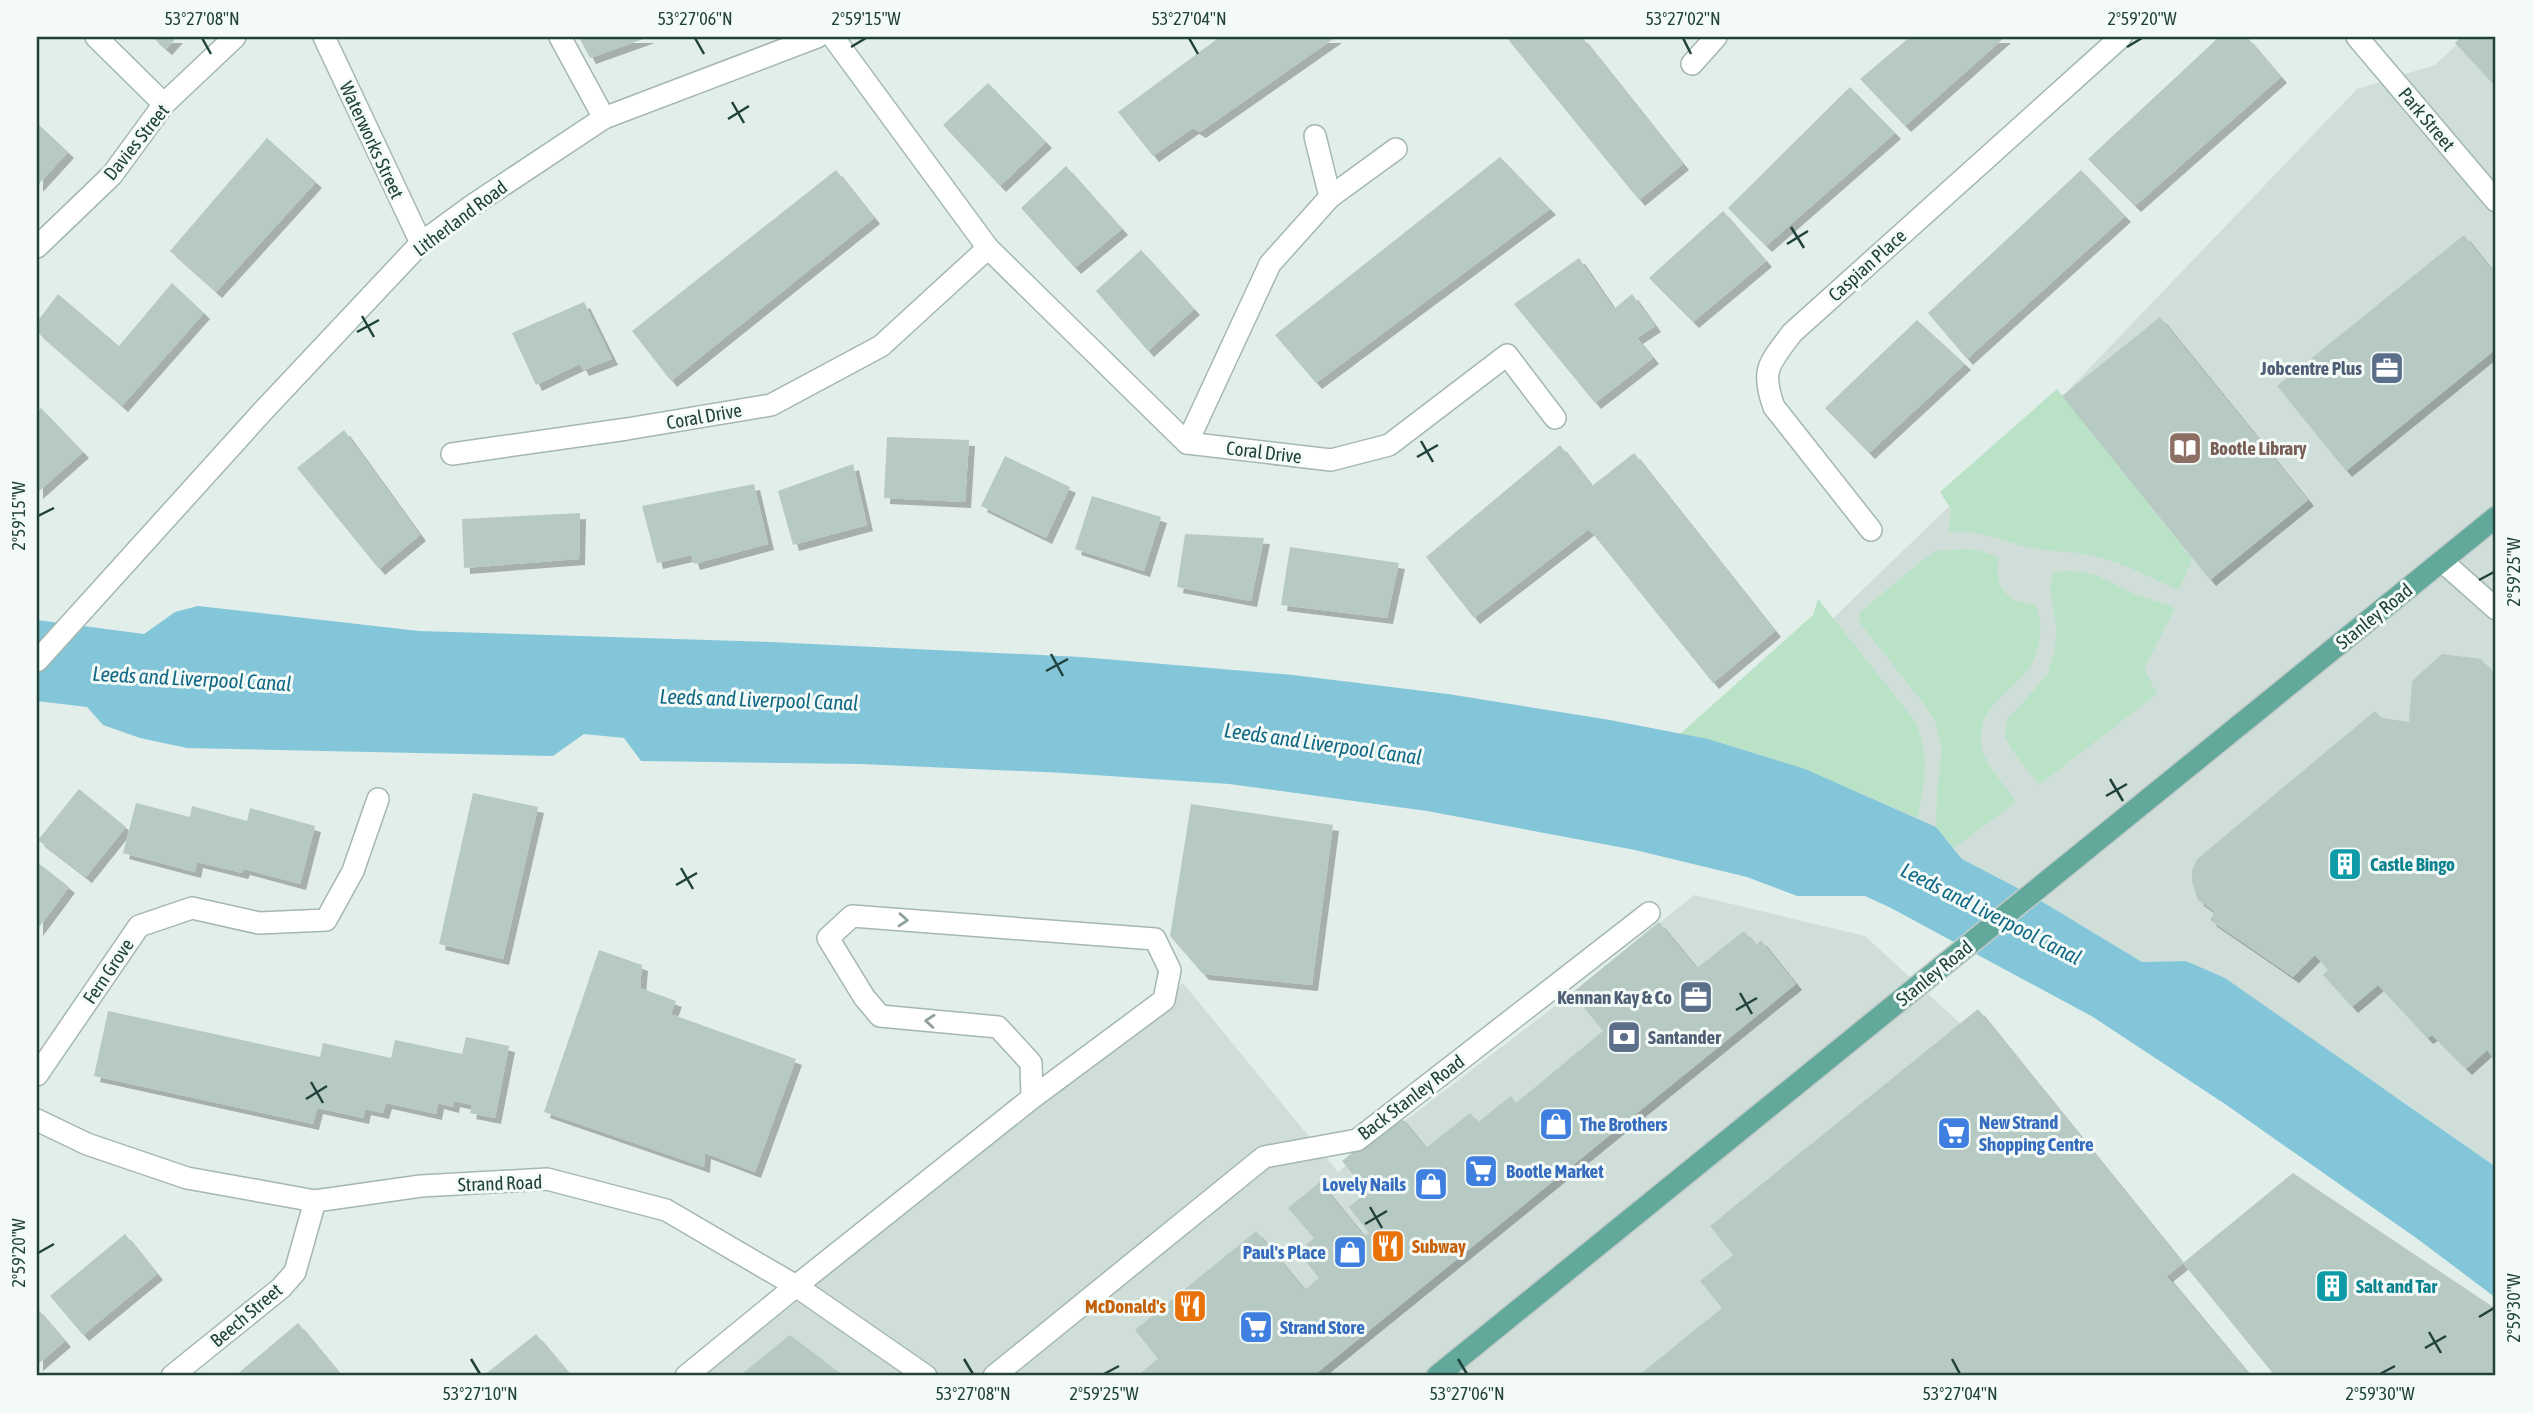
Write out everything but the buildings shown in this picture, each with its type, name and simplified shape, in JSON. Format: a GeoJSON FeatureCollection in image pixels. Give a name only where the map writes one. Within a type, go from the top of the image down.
{"type":"FeatureCollection","features":[{"type":"Feature","properties":{"kind":"main road","name":"Stanley Road"},"geometry":{"type":"LineString","coordinates":[[1437,1376],[2496,517]]}},
{"type":"Feature","properties":{"kind":"street"},"geometry":{"type":"LineString","coordinates":[[96,37],[164,104]]}},
{"type":"Feature","properties":{"kind":"street","name":"Davies Street"},"geometry":{"type":"LineString","coordinates":[[37,247],[112,175],[164,104],[235,37]]}},
{"type":"Feature","properties":{"kind":"street","name":"Waterworks Street"},"geometry":{"type":"LineString","coordinates":[[324,37],[421,243]]}},
{"type":"Feature","properties":{"kind":"street"},"geometry":{"type":"LineString","coordinates":[[560,37],[604,118]]}},
{"type":"Feature","properties":{"kind":"street","name":"Litherland Road"},"geometry":{"type":"LineString","coordinates":[[37,661],[263,411],[421,243],[604,118],[817,37]]}},
{"type":"Feature","properties":{"kind":"street"},"geometry":{"type":"LineString","coordinates":[[833,37],[988,248],[1187,443],[1270,264],[1330,197],[1396,149]]}},
{"type":"Feature","properties":{"kind":"street"},"geometry":{"type":"LineString","coordinates":[[1692,64],[1716,37]]}},
{"type":"Feature","properties":{"kind":"street","name":"Caspian Place"},"geometry":{"type":"LineString","coordinates":[[1871,530],[1774,407],[1766,385],[1771,361],[1792,333],[2121,37]]}},
{"type":"Feature","properties":{"kind":"street","name":"Park Street"},"geometry":{"type":"LineString","coordinates":[[2357,37],[2496,201]]}},
{"type":"Feature","properties":{"kind":"street"},"geometry":{"type":"LineString","coordinates":[[1315,136],[1330,197]]}},
{"type":"Feature","properties":{"kind":"street","name":"Coral Drive"},"geometry":{"type":"LineString","coordinates":[[452,454],[771,405],[881,346],[988,248]]}},
{"type":"Feature","properties":{"kind":"street","name":"Coral Drive"},"geometry":{"type":"LineString","coordinates":[[1187,443],[1331,460],[1389,445],[1507,355],[1555,418]]}},
{"type":"Feature","properties":{"kind":"street"},"geometry":{"type":"LineString","coordinates":[[2442,561],[2496,609]]}},
{"type":"Feature","properties":{"kind":"street","name":"Fern Grove"},"geometry":{"type":"LineString","coordinates":[[37,1075],[139,926],[192,908],[259,923],[326,920],[353,871],[378,799]]}},
{"type":"Feature","properties":{"kind":"street","name":"Back Stanley Road"},"geometry":{"type":"LineString","coordinates":[[994,1376],[1264,1157],[1357,1140],[1649,913]]}},
{"type":"Feature","properties":{"kind":"street"},"geometry":{"type":"LineString","coordinates":[[686,1376],[1032,1098],[1164,1000],[1170,970],[1155,940],[852,916],[828,938],[864,997],[880,1016],[998,1027],[1031,1063],[1032,1098]]}},
{"type":"Feature","properties":{"kind":"street","name":"Strand Road"},"geometry":{"type":"LineString","coordinates":[[37,1120],[87,1144],[187,1178],[315,1201],[421,1186],[547,1179],[666,1210],[796,1286],[926,1376]]}},
{"type":"Feature","properties":{"kind":"street","name":"Beech Street"},"geometry":{"type":"LineString","coordinates":[[172,1376],[281,1288],[295,1272],[315,1201]]}},
{"type":"Feature","properties":{"kind":"shaded area"},"geometry":{"type":"Polygon","coordinates":[[[2465,37],[2496,37],[2496,1167],[2398,1098],[2187,961],[2142,962],[2031,895],[1962,859],[1954,848],[1708,739],[2055,404],[2357,89],[2435,65],[2465,37]]]}},
{"type":"Feature","properties":{"kind":"shaded area"},"geometry":{"type":"Polygon","coordinates":[[[1694,895],[1865,936],[1975,1037],[2251,1376],[686,1376],[1183,983],[1338,1172],[1572,993],[1694,895]]]}},
{"type":"Feature","properties":{"kind":"green space"},"geometry":{"type":"Polygon","coordinates":[[[2057,389],[2192,559],[2179,590],[2099,557],[2032,548],[1977,533],[1949,532],[1951,509],[1940,492],[2057,389]]]}},
{"type":"Feature","properties":{"kind":"green space"},"geometry":{"type":"Polygon","coordinates":[[[1967,549],[1999,558],[1998,576],[2004,591],[2016,600],[2034,604],[2041,631],[2034,660],[2024,675],[1992,708],[1982,727],[1981,739],[1985,757],[2016,802],[1954,848],[1936,827],[1942,750],[1935,721],[1860,623],[1860,612],[1937,551],[1967,549]]]}},
{"type":"Feature","properties":{"kind":"green space"},"geometry":{"type":"Polygon","coordinates":[[[2068,571],[2097,576],[2135,594],[2175,608],[2144,669],[2157,694],[2039,785],[2011,749],[2005,736],[2007,720],[2047,675],[2054,654],[2057,630],[2050,588],[2054,572],[2068,571]]]}},
{"type":"Feature","properties":{"kind":"green space"},"geometry":{"type":"Polygon","coordinates":[[[1818,599],[1914,720],[1923,745],[1925,768],[1918,818],[1772,759],[1680,734],[1813,615],[1818,599]]]}},
{"type":"Feature","properties":{"kind":"water","name":"Leeds and Liverpool Canal"},"geometry":{"type":"Polygon","coordinates":[[[198,606],[419,631],[771,642],[1081,657],[1293,675],[1448,694],[1708,739],[1805,769],[1936,827],[1962,859],[2031,895],[2142,962],[2186,961],[2225,978],[2496,1167],[2496,1298],[2419,1240],[2225,1104],[2093,1017],[1865,896],[1797,896],[1747,877],[1635,850],[1427,811],[1229,784],[861,764],[641,761],[624,738],[584,734],[553,756],[187,748],[140,738],[103,725],[87,707],[37,701],[37,620],[144,634],[175,612],[198,606]]]}},
{"type":"Feature","properties":{"kind":"place","name":"Jobcentre Plus"},"geometry":{"type":"Point","coordinates":[2387,368]}},
{"type":"Feature","properties":{"kind":"place","name":"Bootle Library"},"geometry":{"type":"Point","coordinates":[2185,448]}},
{"type":"Feature","properties":{"kind":"place","name":"Castle Bingo"},"geometry":{"type":"Point","coordinates":[2345,864]}},
{"type":"Feature","properties":{"kind":"place","name":"Kennan Kay & Co"},"geometry":{"type":"Point","coordinates":[1696,997]}},
{"type":"Feature","properties":{"kind":"place","name":"Santander"},"geometry":{"type":"Point","coordinates":[1624,1037]}},
{"type":"Feature","properties":{"kind":"place","name":"The Brothers"},"geometry":{"type":"Point","coordinates":[1556,1124]}},
{"type":"Feature","properties":{"kind":"place","name":"New Strand Shopping Centre"},"geometry":{"type":"Point","coordinates":[1954,1133]}},
{"type":"Feature","properties":{"kind":"place","name":"Bootle Market"},"geometry":{"type":"Point","coordinates":[1481,1171]}},
{"type":"Feature","properties":{"kind":"place","name":"Lovely Nails"},"geometry":{"type":"Point","coordinates":[1431,1184]}},
{"type":"Feature","properties":{"kind":"place","name":"Subway"},"geometry":{"type":"Point","coordinates":[1388,1246]}},
{"type":"Feature","properties":{"kind":"place","name":"Paul's Place"},"geometry":{"type":"Point","coordinates":[1350,1252]}},
{"type":"Feature","properties":{"kind":"place","name":"Salt and Tar"},"geometry":{"type":"Point","coordinates":[2332,1286]}},
{"type":"Feature","properties":{"kind":"place","name":"McDonald's"},"geometry":{"type":"Point","coordinates":[1190,1306]}},
{"type":"Feature","properties":{"kind":"place","name":"Strand Store"},"geometry":{"type":"Point","coordinates":[1256,1327]}}]}
